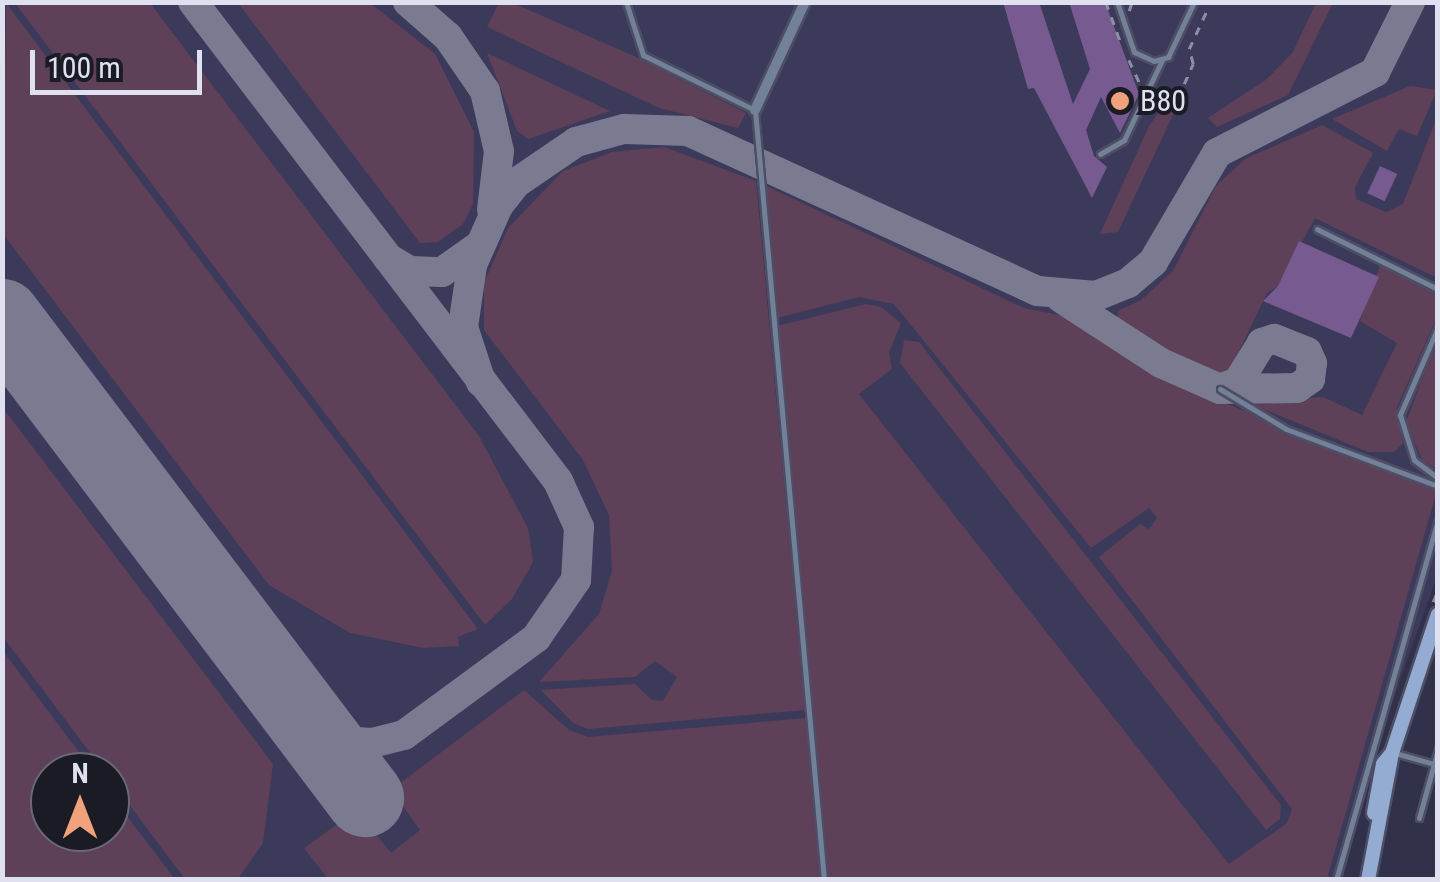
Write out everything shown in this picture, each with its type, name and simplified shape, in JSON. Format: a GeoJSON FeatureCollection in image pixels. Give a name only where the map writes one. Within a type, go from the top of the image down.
{"type":"FeatureCollection","features":[{"type":"Feature","properties":{"kind":"street"},"geometry":{"type":"LineString","coordinates":[[755,110],[805,2]]}},
{"type":"Feature","properties":{"kind":"street"},"geometry":{"type":"LineString","coordinates":[[1368,880],[1392,753],[1438,614]]}},
{"type":"Feature","properties":{"kind":"lane"},"geometry":{"type":"LineString","coordinates":[[626,2],[643,55],[755,110],[824,880]]}},
{"type":"Feature","properties":{"kind":"lane"},"geometry":{"type":"LineString","coordinates":[[1117,2],[1134,52],[1162,60]]}},
{"type":"Feature","properties":{"kind":"lane"},"geometry":{"type":"LineString","coordinates":[[1100,154],[1124,140],[1194,2]]}},
{"type":"Feature","properties":{"kind":"lane"},"geometry":{"type":"LineString","coordinates":[[1317,229],[1438,289]]}},
{"type":"Feature","properties":{"kind":"lane"},"geometry":{"type":"LineString","coordinates":[[1438,327],[1400,415],[1414,460],[1438,478]]}},
{"type":"Feature","properties":{"kind":"lane"},"geometry":{"type":"LineString","coordinates":[[1220,389],[1286,428],[1438,486]]}},
{"type":"Feature","properties":{"kind":"lane"},"geometry":{"type":"LineString","coordinates":[[1336,880],[1438,520]]}},
{"type":"Feature","properties":{"kind":"lane"},"geometry":{"type":"LineString","coordinates":[[1419,818],[1438,749]]}},
{"type":"Feature","properties":{"kind":"lane"},"geometry":{"type":"LineString","coordinates":[[1392,753],[1434,769]]}},
{"type":"Feature","properties":{"kind":"shaded area"},"geometry":{"type":"Polygon","coordinates":[[[2,3],[1437,3],[1437,576],[1375,751],[1343,879],[3,879],[2,3]]]}},
{"type":"Feature","properties":{"kind":"shaded area"},"geometry":{"type":"Polygon","coordinates":[[[6,3],[478,629],[458,637],[459,646],[424,648],[350,633],[269,585],[3,234],[6,3]]]}},
{"type":"Feature","properties":{"kind":"shaded area"},"geometry":{"type":"Polygon","coordinates":[[[15,3],[150,3],[479,436],[528,528],[533,562],[512,599],[485,625],[15,3]]]}},
{"type":"Feature","properties":{"kind":"shaded area"},"geometry":{"type":"Polygon","coordinates":[[[238,3],[370,3],[435,54],[474,132],[473,204],[463,224],[438,242],[420,243],[238,3]]]}},
{"type":"Feature","properties":{"kind":"shaded area"},"geometry":{"type":"Polygon","coordinates":[[[499,3],[513,3],[634,56],[746,113],[738,128],[659,108],[487,27],[499,3]]]}},
{"type":"Feature","properties":{"kind":"shaded area"},"geometry":{"type":"Polygon","coordinates":[[[1316,3],[1333,3],[1288,95],[1217,127],[1208,118],[1267,79],[1293,52],[1316,3]]]}},
{"type":"Feature","properties":{"kind":"shaded area"},"geometry":{"type":"Polygon","coordinates":[[[487,53],[610,111],[528,139],[517,131],[487,53]]]}},
{"type":"Feature","properties":{"kind":"shaded area"},"geometry":{"type":"Polygon","coordinates":[[[1410,86],[1437,90],[1417,136],[1399,129],[1387,151],[1332,119],[1410,86]]]}},
{"type":"Feature","properties":{"kind":"shaded area"},"geometry":{"type":"Polygon","coordinates":[[[1179,102],[1118,232],[1100,234],[1149,126],[1163,106],[1179,102]]]}},
{"type":"Feature","properties":{"kind":"shaded area"},"geometry":{"type":"Polygon","coordinates":[[[1437,117],[1437,278],[1315,218],[1278,286],[1267,293],[1227,376],[1167,353],[1117,319],[1118,311],[1141,300],[1173,271],[1216,186],[1245,159],[1322,125],[1373,153],[1355,187],[1356,199],[1386,212],[1403,204],[1437,117]]]}},
{"type":"Feature","properties":{"kind":"shaded area"},"geometry":{"type":"Polygon","coordinates":[[[664,147],[756,181],[805,710],[588,729],[573,723],[541,690],[635,684],[652,700],[663,701],[677,677],[655,661],[635,677],[539,682],[599,614],[612,571],[609,515],[583,460],[484,330],[484,283],[508,228],[563,171],[612,152],[664,147]]]}},
{"type":"Feature","properties":{"kind":"shaded area"},"geometry":{"type":"Polygon","coordinates":[[[764,185],[1024,308],[1075,318],[1186,387],[1437,490],[1327,879],[829,879],[777,326],[866,304],[881,307],[901,323],[889,353],[892,369],[859,394],[1229,864],[1287,823],[1292,809],[1099,557],[1140,524],[1149,529],[1157,518],[1149,508],[1091,548],[894,304],[859,297],[777,318],[764,185]]]}},
{"type":"Feature","properties":{"kind":"shaded area"},"geometry":{"type":"Polygon","coordinates":[[[1381,263],[1437,293],[1437,317],[1397,407],[1403,443],[1394,452],[1368,452],[1246,402],[1323,397],[1362,415],[1397,343],[1360,321],[1381,263]]]}},
{"type":"Feature","properties":{"kind":"shaded area"},"geometry":{"type":"Polygon","coordinates":[[[904,340],[919,342],[1281,805],[1280,819],[1266,830],[900,363],[904,340]]]}},
{"type":"Feature","properties":{"kind":"shaded area"},"geometry":{"type":"Polygon","coordinates":[[[1437,340],[1437,469],[1422,460],[1406,422],[1437,340]]]}},
{"type":"Feature","properties":{"kind":"shaded area"},"geometry":{"type":"Polygon","coordinates":[[[3,408],[273,764],[263,843],[238,879],[185,879],[130,806],[130,752],[89,752],[3,637],[3,408]]]}},
{"type":"Feature","properties":{"kind":"shaded area"},"geometry":{"type":"Polygon","coordinates":[[[3,651],[79,752],[30,752],[30,852],[130,852],[130,820],[175,879],[3,879],[3,651]]]}},
{"type":"Feature","properties":{"kind":"shaded area"},"geometry":{"type":"Polygon","coordinates":[[[524,690],[569,730],[588,737],[806,718],[821,879],[328,879],[304,848],[357,810],[391,853],[420,830],[391,790],[524,690]]]}},
{"type":"Feature","properties":{"kind":"building","name":"B80"},"geometry":{"type":"Polygon","coordinates":[[[1003,2],[1039,2],[1073,104],[1090,69],[1069,2],[1105,2],[1139,94],[1120,133],[1101,97],[1086,130],[1094,156],[1107,167],[1092,198],[1034,88],[1028,89],[1003,2]]]}},
{"type":"Feature","properties":{"kind":"building"},"geometry":{"type":"Polygon","coordinates":[[[1380,166],[1397,174],[1385,201],[1367,193],[1380,166]]]}},
{"type":"Feature","properties":{"kind":"building"},"geometry":{"type":"Polygon","coordinates":[[[1299,241],[1379,277],[1351,338],[1263,301],[1278,286],[1299,241]]]}},
{"type":"Feature","properties":{"kind":"taxiway"},"geometry":{"type":"LineString","coordinates":[[193,2],[558,481],[579,527],[576,580],[536,638],[404,735],[373,743],[322,740]]}},
{"type":"Feature","properties":{"kind":"taxiway"},"geometry":{"type":"LineString","coordinates":[[408,2],[448,37],[485,91],[499,151],[492,210]]}},
{"type":"Feature","properties":{"kind":"taxiway"},"geometry":{"type":"LineString","coordinates":[[481,382],[463,327],[472,265],[498,206],[516,183],[576,142],[624,129],[688,131],[1038,291],[1096,296],[1128,283],[1153,262],[1217,153],[1375,72],[1410,2]]}},
{"type":"Feature","properties":{"kind":"taxiway"},"geometry":{"type":"LineString","coordinates":[[388,258],[410,271],[442,272],[479,246]]}},
{"type":"Feature","properties":{"kind":"taxiway"},"geometry":{"type":"LineString","coordinates":[[1061,298],[1161,363],[1220,389],[1297,388],[1310,379],[1312,363],[1307,352],[1274,339],[1262,343],[1238,382],[1220,389]]}},
{"type":"Feature","properties":{"kind":"runway"},"geometry":{"type":"LineString","coordinates":[[2,318],[365,798]]}},
{"type":"Feature","properties":{"kind":"place","name":"B80"},"geometry":{"type":"Point","coordinates":[1120,101]}}]}
